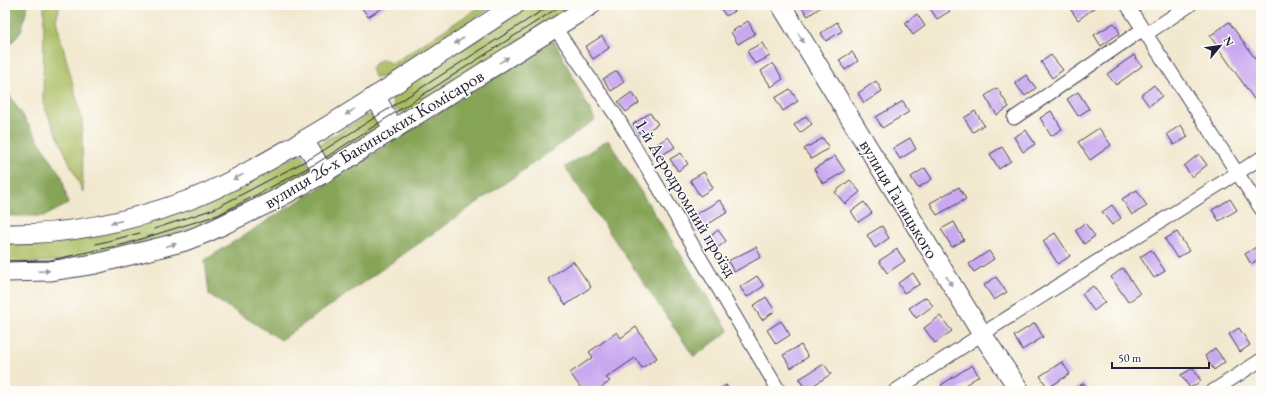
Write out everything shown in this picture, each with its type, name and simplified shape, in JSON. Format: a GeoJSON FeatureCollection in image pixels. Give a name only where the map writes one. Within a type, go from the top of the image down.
{"type":"FeatureCollection","features":[{"type":"Feature","properties":{"kind":"street","name":"вулиця 26-х Бакинських Комісаров"},"geometry":{"type":"LineString","coordinates":[[5,234],[28,235],[106,224],[136,217],[187,201],[236,179],[304,141],[516,5]]}},
{"type":"Feature","properties":{"kind":"street","name":"вулиця 26-х Бакинських Комісаров"},"geometry":{"type":"LineString","coordinates":[[5,272],[50,271],[96,264],[185,241],[273,201],[324,173],[394,130],[591,5]]}},
{"type":"Feature","properties":{"kind":"street","name":"вулиця Галицького"},"geometry":{"type":"LineString","coordinates":[[781,5],[982,334],[1020,391]]}},
{"type":"Feature","properties":{"kind":"street"},"geometry":{"type":"LineString","coordinates":[[1127,5],[1261,209]]}},
{"type":"Feature","properties":{"kind":"street"},"geometry":{"type":"LineString","coordinates":[[1014,118],[1144,32],[1190,5]]}},
{"type":"Feature","properties":{"kind":"street","name":"1-й Аеродромний проїзд"},"geometry":{"type":"LineString","coordinates":[[555,28],[617,117],[779,391]]}},
{"type":"Feature","properties":{"kind":"street"},"geometry":{"type":"LineString","coordinates":[[375,96],[394,130]]}},
{"type":"Feature","properties":{"kind":"street"},"geometry":{"type":"LineString","coordinates":[[304,141],[324,173]]}},
{"type":"Feature","properties":{"kind":"street"},"geometry":{"type":"LineString","coordinates":[[895,391],[982,334],[1261,158]]}},
{"type":"Feature","properties":{"kind":"street"},"geometry":{"type":"LineString","coordinates":[[1213,391],[1261,360]]}},
{"type":"Feature","properties":{"kind":"green space"},"geometry":{"type":"Polygon","coordinates":[[[5,5],[28,5],[21,32],[5,50],[5,5]]]}},
{"type":"Feature","properties":{"kind":"green space"},"geometry":{"type":"Polygon","coordinates":[[[44,5],[60,5],[56,20],[82,119],[83,192],[43,104],[44,5]]]}},
{"type":"Feature","properties":{"kind":"green space"},"geometry":{"type":"Polygon","coordinates":[[[478,5],[496,5],[380,78],[374,77],[371,68],[375,63],[383,59],[392,64],[478,8],[478,5]]]}},
{"type":"Feature","properties":{"kind":"green space"},"geometry":{"type":"Polygon","coordinates":[[[532,5],[576,5],[408,112],[399,112],[394,108],[392,98],[397,91],[532,5]]]}},
{"type":"Feature","properties":{"kind":"green space"},"geometry":{"type":"Polygon","coordinates":[[[554,40],[595,120],[281,340],[209,295],[205,260],[554,40]]]}},
{"type":"Feature","properties":{"kind":"green space"},"geometry":{"type":"Polygon","coordinates":[[[5,88],[62,177],[68,204],[45,216],[5,216],[5,88]]]}},
{"type":"Feature","properties":{"kind":"green space"},"geometry":{"type":"Polygon","coordinates":[[[370,114],[375,117],[379,124],[374,132],[330,160],[324,159],[318,150],[321,143],[370,114]]]}},
{"type":"Feature","properties":{"kind":"green space"},"geometry":{"type":"Polygon","coordinates":[[[608,140],[729,331],[694,357],[565,167],[608,140]]]}},
{"type":"Feature","properties":{"kind":"green space"},"geometry":{"type":"Polygon","coordinates":[[[302,154],[311,168],[309,174],[294,183],[189,230],[109,253],[59,261],[5,263],[5,241],[178,212],[218,198],[302,154]]]}},
{"type":"Feature","properties":{"kind":"building"},"geometry":{"type":"Polygon","coordinates":[[[360,5],[387,5],[368,17],[360,5]]]}},
{"type":"Feature","properties":{"kind":"building"},"geometry":{"type":"Polygon","coordinates":[[[739,5],[741,7],[726,16],[719,6],[739,5]]]}},
{"type":"Feature","properties":{"kind":"building"},"geometry":{"type":"Polygon","coordinates":[[[824,5],[808,16],[801,6],[824,5]]]}},
{"type":"Feature","properties":{"kind":"building"},"geometry":{"type":"Polygon","coordinates":[[[928,5],[946,5],[950,11],[937,19],[928,5]]]}},
{"type":"Feature","properties":{"kind":"building"},"geometry":{"type":"Polygon","coordinates":[[[1077,5],[1098,5],[1078,20],[1071,10],[1077,5]]]}},
{"type":"Feature","properties":{"kind":"building"},"geometry":{"type":"Polygon","coordinates":[[[917,14],[925,26],[913,35],[905,23],[917,14]]]}},
{"type":"Feature","properties":{"kind":"building"},"geometry":{"type":"Polygon","coordinates":[[[748,21],[755,34],[738,44],[731,32],[748,21]]]}},
{"type":"Feature","properties":{"kind":"building"},"geometry":{"type":"Polygon","coordinates":[[[837,22],[842,31],[826,41],[821,33],[837,22]]]}},
{"type":"Feature","properties":{"kind":"building"},"geometry":{"type":"Polygon","coordinates":[[[1229,22],[1261,67],[1261,94],[1254,99],[1210,36],[1229,22]]]}},
{"type":"Feature","properties":{"kind":"building"},"geometry":{"type":"Polygon","coordinates":[[[1114,23],[1120,33],[1101,46],[1094,35],[1114,23]]]}},
{"type":"Feature","properties":{"kind":"building"},"geometry":{"type":"Polygon","coordinates":[[[602,36],[609,48],[593,59],[585,47],[602,36]]]}},
{"type":"Feature","properties":{"kind":"building"},"geometry":{"type":"Polygon","coordinates":[[[762,43],[770,56],[755,64],[747,51],[762,43]]]}},
{"type":"Feature","properties":{"kind":"building"},"geometry":{"type":"Polygon","coordinates":[[[852,52],[858,61],[845,70],[839,60],[852,52]]]}},
{"type":"Feature","properties":{"kind":"building"},"geometry":{"type":"Polygon","coordinates":[[[1051,55],[1063,70],[1052,78],[1041,62],[1051,55]]]}},
{"type":"Feature","properties":{"kind":"building"},"geometry":{"type":"Polygon","coordinates":[[[1134,55],[1142,66],[1116,85],[1107,74],[1134,55]]]}},
{"type":"Feature","properties":{"kind":"building"},"geometry":{"type":"Polygon","coordinates":[[[773,63],[783,79],[771,87],[761,71],[773,63]]]}},
{"type":"Feature","properties":{"kind":"building"},"geometry":{"type":"Polygon","coordinates":[[[617,71],[624,82],[611,91],[603,79],[617,71]]]}},
{"type":"Feature","properties":{"kind":"building"},"geometry":{"type":"Polygon","coordinates":[[[1026,75],[1036,88],[1025,96],[1015,83],[1026,75]]]}},
{"type":"Feature","properties":{"kind":"building"},"geometry":{"type":"Polygon","coordinates":[[[876,81],[882,91],[864,103],[858,93],[876,81]]]}},
{"type":"Feature","properties":{"kind":"building"},"geometry":{"type":"Polygon","coordinates":[[[1154,85],[1162,96],[1149,106],[1141,95],[1154,85]]]}},
{"type":"Feature","properties":{"kind":"building"},"geometry":{"type":"Polygon","coordinates":[[[997,88],[1009,107],[997,115],[985,96],[997,88]]]}},
{"type":"Feature","properties":{"kind":"building"},"geometry":{"type":"Polygon","coordinates":[[[790,89],[798,101],[783,111],[775,98],[790,89]]]}},
{"type":"Feature","properties":{"kind":"building"},"geometry":{"type":"Polygon","coordinates":[[[632,92],[639,103],[626,112],[618,102],[632,92]]]}},
{"type":"Feature","properties":{"kind":"building"},"geometry":{"type":"Polygon","coordinates":[[[1078,92],[1089,109],[1078,116],[1067,99],[1078,92]]]}},
{"type":"Feature","properties":{"kind":"building"},"geometry":{"type":"Polygon","coordinates":[[[903,101],[909,112],[882,128],[876,117],[903,101]]]}},
{"type":"Feature","properties":{"kind":"building"},"geometry":{"type":"Polygon","coordinates":[[[975,111],[984,125],[973,132],[964,118],[975,111]]]}},
{"type":"Feature","properties":{"kind":"building"},"geometry":{"type":"Polygon","coordinates":[[[1051,111],[1062,129],[1051,136],[1040,118],[1051,111]]]}},
{"type":"Feature","properties":{"kind":"building"},"geometry":{"type":"Polygon","coordinates":[[[650,113],[658,124],[641,135],[633,124],[650,113]]]}},
{"type":"Feature","properties":{"kind":"building"},"geometry":{"type":"Polygon","coordinates":[[[806,116],[812,124],[800,133],[794,125],[806,116]]]}},
{"type":"Feature","properties":{"kind":"building"},"geometry":{"type":"Polygon","coordinates":[[[1181,125],[1188,137],[1174,145],[1167,134],[1181,125]]]}},
{"type":"Feature","properties":{"kind":"building"},"geometry":{"type":"Polygon","coordinates":[[[1099,128],[1111,145],[1090,160],[1078,142],[1099,128]]]}},
{"type":"Feature","properties":{"kind":"building"},"geometry":{"type":"Polygon","coordinates":[[[1026,130],[1035,144],[1023,152],[1014,137],[1026,130]]]}},
{"type":"Feature","properties":{"kind":"building"},"geometry":{"type":"Polygon","coordinates":[[[668,137],[675,147],[657,158],[651,148],[668,137]]]}},
{"type":"Feature","properties":{"kind":"building"},"geometry":{"type":"Polygon","coordinates":[[[823,138],[829,148],[811,159],[804,149],[823,138]]]}},
{"type":"Feature","properties":{"kind":"building"},"geometry":{"type":"Polygon","coordinates":[[[910,138],[916,149],[900,159],[893,148],[910,138]]]}},
{"type":"Feature","properties":{"kind":"building"},"geometry":{"type":"Polygon","coordinates":[[[1002,147],[1011,161],[999,169],[990,154],[1002,147]]]}},
{"type":"Feature","properties":{"kind":"building"},"geometry":{"type":"Polygon","coordinates":[[[681,153],[688,164],[678,171],[670,159],[681,153]]]}},
{"type":"Feature","properties":{"kind":"building"},"geometry":{"type":"Polygon","coordinates":[[[1199,154],[1207,165],[1192,177],[1184,166],[1199,154]]]}},
{"type":"Feature","properties":{"kind":"building"},"geometry":{"type":"Polygon","coordinates":[[[835,156],[845,171],[823,184],[814,169],[835,156]]]}},
{"type":"Feature","properties":{"kind":"building"},"geometry":{"type":"Polygon","coordinates":[[[925,168],[932,179],[918,188],[911,177],[925,168]]]}},
{"type":"Feature","properties":{"kind":"building"},"geometry":{"type":"Polygon","coordinates":[[[704,172],[713,188],[700,196],[690,180],[704,172]]]}},
{"type":"Feature","properties":{"kind":"building"},"geometry":{"type":"Polygon","coordinates":[[[850,180],[860,192],[845,204],[835,192],[850,180]]]}},
{"type":"Feature","properties":{"kind":"building"},"geometry":{"type":"Polygon","coordinates":[[[959,187],[966,199],[937,215],[930,203],[959,187]]]}},
{"type":"Feature","properties":{"kind":"building"},"geometry":{"type":"Polygon","coordinates":[[[1137,190],[1147,206],[1132,215],[1122,199],[1137,190]]]}},
{"type":"Feature","properties":{"kind":"building"},"geometry":{"type":"Polygon","coordinates":[[[1230,199],[1237,210],[1219,221],[1212,210],[1230,199]]]}},
{"type":"Feature","properties":{"kind":"building"},"geometry":{"type":"Polygon","coordinates":[[[720,200],[728,212],[697,231],[690,218],[720,200]]]}},
{"type":"Feature","properties":{"kind":"building"},"geometry":{"type":"Polygon","coordinates":[[[864,202],[872,213],[858,222],[851,211],[864,202]]]}},
{"type":"Feature","properties":{"kind":"building"},"geometry":{"type":"Polygon","coordinates":[[[1112,205],[1121,218],[1112,225],[1102,212],[1112,205]]]}},
{"type":"Feature","properties":{"kind":"building"},"geometry":{"type":"Polygon","coordinates":[[[954,222],[964,240],[952,247],[941,229],[954,222]]]}},
{"type":"Feature","properties":{"kind":"building"},"geometry":{"type":"Polygon","coordinates":[[[1085,223],[1095,236],[1084,244],[1075,230],[1085,223]]]}},
{"type":"Feature","properties":{"kind":"building"},"geometry":{"type":"Polygon","coordinates":[[[882,226],[889,238],[875,248],[867,235],[882,226]]]}},
{"type":"Feature","properties":{"kind":"building"},"geometry":{"type":"Polygon","coordinates":[[[718,230],[726,241],[715,250],[707,239],[718,230]]]}},
{"type":"Feature","properties":{"kind":"building"},"geometry":{"type":"Polygon","coordinates":[[[1177,232],[1189,251],[1177,258],[1165,239],[1177,232]]]}},
{"type":"Feature","properties":{"kind":"building"},"geometry":{"type":"Polygon","coordinates":[[[1055,233],[1070,256],[1058,264],[1043,241],[1055,233]]]}},
{"type":"Feature","properties":{"kind":"building"},"geometry":{"type":"Polygon","coordinates":[[[1261,244],[1261,257],[1251,264],[1245,254],[1261,244]]]}},
{"type":"Feature","properties":{"kind":"building"},"geometry":{"type":"Polygon","coordinates":[[[756,247],[761,257],[734,272],[728,261],[756,247]]]}},
{"type":"Feature","properties":{"kind":"building"},"geometry":{"type":"Polygon","coordinates":[[[897,249],[905,261],[887,273],[879,261],[897,249]]]}},
{"type":"Feature","properties":{"kind":"building"},"geometry":{"type":"Polygon","coordinates":[[[1151,250],[1165,271],[1154,278],[1140,257],[1151,250]]]}},
{"type":"Feature","properties":{"kind":"building"},"geometry":{"type":"Polygon","coordinates":[[[989,251],[994,259],[974,272],[969,264],[989,251]]]}},
{"type":"Feature","properties":{"kind":"building"},"geometry":{"type":"Polygon","coordinates":[[[573,261],[591,287],[566,305],[548,279],[573,261]]]}},
{"type":"Feature","properties":{"kind":"building"},"geometry":{"type":"Polygon","coordinates":[[[1123,268],[1140,294],[1128,302],[1111,277],[1123,268]]]}},
{"type":"Feature","properties":{"kind":"building"},"geometry":{"type":"Polygon","coordinates":[[[913,273],[920,284],[904,293],[898,283],[913,273]]]}},
{"type":"Feature","properties":{"kind":"building"},"geometry":{"type":"Polygon","coordinates":[[[757,276],[764,286],[747,297],[740,287],[757,276]]]}},
{"type":"Feature","properties":{"kind":"building"},"geometry":{"type":"Polygon","coordinates":[[[996,277],[1007,292],[994,300],[984,285],[996,277]]]}},
{"type":"Feature","properties":{"kind":"building"},"geometry":{"type":"Polygon","coordinates":[[[1093,286],[1105,302],[1094,311],[1082,294],[1093,286]]]}},
{"type":"Feature","properties":{"kind":"building"},"geometry":{"type":"Polygon","coordinates":[[[766,297],[775,311],[762,320],[753,306],[766,297]]]}},
{"type":"Feature","properties":{"kind":"building"},"geometry":{"type":"Polygon","coordinates":[[[926,297],[933,306],[916,318],[909,308],[926,297]]]}},
{"type":"Feature","properties":{"kind":"building"},"geometry":{"type":"Polygon","coordinates":[[[940,316],[952,331],[935,343],[924,328],[940,316]]]}},
{"type":"Feature","properties":{"kind":"building"},"geometry":{"type":"Polygon","coordinates":[[[781,321],[790,335],[776,344],[767,330],[781,321]]]}},
{"type":"Feature","properties":{"kind":"building"},"geometry":{"type":"Polygon","coordinates":[[[1035,323],[1043,337],[1022,350],[1014,336],[1035,323]]]}},
{"type":"Feature","properties":{"kind":"building"},"geometry":{"type":"Polygon","coordinates":[[[636,327],[657,358],[642,368],[635,358],[606,378],[610,381],[597,391],[583,391],[570,373],[593,357],[589,352],[617,332],[621,338],[636,327]]]}},
{"type":"Feature","properties":{"kind":"building"},"geometry":{"type":"Polygon","coordinates":[[[1239,328],[1250,345],[1240,352],[1229,334],[1239,328]]]}},
{"type":"Feature","properties":{"kind":"building"},"geometry":{"type":"Polygon","coordinates":[[[801,345],[808,357],[791,368],[783,355],[801,345]]]}},
{"type":"Feature","properties":{"kind":"building"},"geometry":{"type":"Polygon","coordinates":[[[1215,348],[1225,362],[1214,370],[1205,356],[1215,348]]]}},
{"type":"Feature","properties":{"kind":"building"},"geometry":{"type":"Polygon","coordinates":[[[1062,362],[1070,374],[1048,388],[1040,376],[1062,362]]]}},
{"type":"Feature","properties":{"kind":"building"},"geometry":{"type":"Polygon","coordinates":[[[824,364],[831,374],[806,390],[799,379],[824,364]]]}},
{"type":"Feature","properties":{"kind":"building"},"geometry":{"type":"Polygon","coordinates":[[[972,365],[979,376],[956,391],[945,391],[941,385],[972,365]]]}},
{"type":"Feature","properties":{"kind":"building"},"geometry":{"type":"Polygon","coordinates":[[[1193,368],[1201,381],[1190,388],[1181,375],[1193,368]]]}},
{"type":"Feature","properties":{"kind":"building"},"geometry":{"type":"Polygon","coordinates":[[[1084,383],[1089,391],[1071,391],[1084,383]]]}},
{"type":"Feature","properties":{"kind":"building"},"geometry":{"type":"Polygon","coordinates":[[[726,385],[730,391],[718,391],[726,385]]]}},
{"type":"Feature","properties":{"kind":"tram line"},"geometry":{"type":"LineString","coordinates":[[154,229],[214,209],[313,157],[551,5]]}},
{"type":"Feature","properties":{"kind":"tram line"},"geometry":{"type":"LineString","coordinates":[[5,261],[51,260],[125,244],[218,215],[317,163],[562,5]]}},
{"type":"Feature","properties":{"kind":"tram line"},"geometry":{"type":"LineString","coordinates":[[96,244],[140,233]]}}]}
